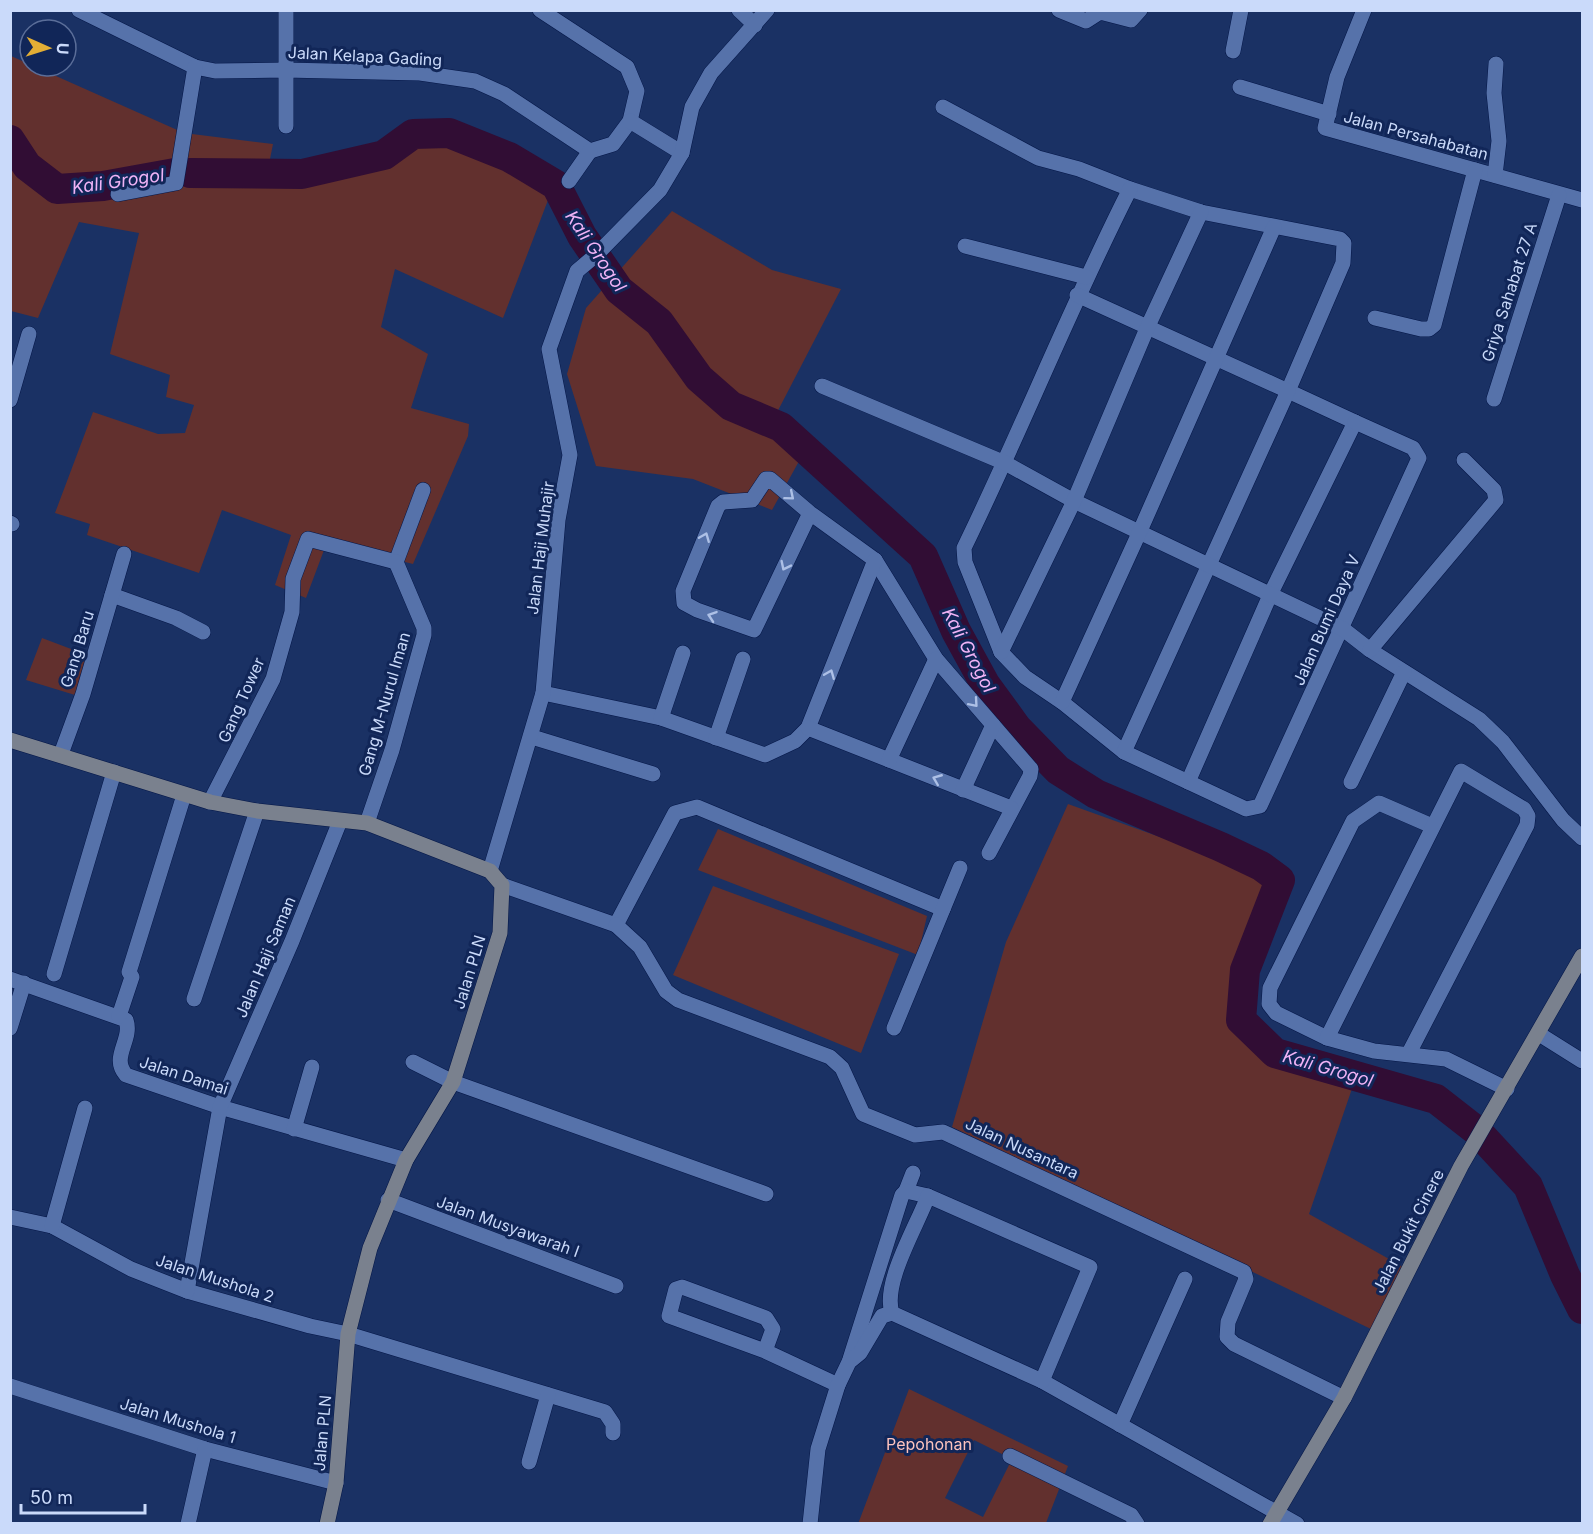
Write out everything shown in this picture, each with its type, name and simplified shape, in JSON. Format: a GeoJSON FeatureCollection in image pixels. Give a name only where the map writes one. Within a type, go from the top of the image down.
{"type":"FeatureCollection","features":[{"type":"Feature","properties":{"kind":"street","name":"Jalan Kelapa Gading"},"geometry":{"type":"LineString","coordinates":[[79,10],[195,67],[215,71],[420,73],[475,81],[504,94],[590,151]]}},
{"type":"Feature","properties":{"kind":"street"},"geometry":{"type":"LineString","coordinates":[[286,10],[286,126]]}},
{"type":"Feature","properties":{"kind":"street"},"geometry":{"type":"LineString","coordinates":[[540,10],[627,67],[637,90],[630,121],[613,144],[590,151],[569,181]]}},
{"type":"Feature","properties":{"kind":"street"},"geometry":{"type":"LineString","coordinates":[[739,10],[755,25]]}},
{"type":"Feature","properties":{"kind":"street","name":"Jalan Haji Muhajir"},"geometry":{"type":"LineString","coordinates":[[490,871],[532,737],[543,693],[558,520],[570,455],[549,349],[577,271],[596,255],[660,190],[682,153],[692,107],[711,73],[767,10]]}},
{"type":"Feature","properties":{"kind":"street"},"geometry":{"type":"LineString","coordinates":[[1059,10],[1086,21],[1100,12],[1131,20],[1140,10]]}},
{"type":"Feature","properties":{"kind":"street"},"geometry":{"type":"LineString","coordinates":[[1233,51],[1241,10]]}},
{"type":"Feature","properties":{"kind":"street","name":"Jalan Persahabatan"},"geometry":{"type":"LineString","coordinates":[[1364,10],[1337,77],[1325,128],[1582,200]]}},
{"type":"Feature","properties":{"kind":"street"},"geometry":{"type":"LineString","coordinates":[[1495,175],[1499,141],[1495,103],[1496,64]]}},
{"type":"Feature","properties":{"kind":"street"},"geometry":{"type":"LineString","coordinates":[[118,194],[176,183],[195,67]]}},
{"type":"Feature","properties":{"kind":"street"},"geometry":{"type":"LineString","coordinates":[[1240,87],[1329,114]]}},
{"type":"Feature","properties":{"kind":"street"},"geometry":{"type":"LineString","coordinates":[[943,107],[1038,158],[1079,168],[1130,189],[1201,213],[1340,239],[1345,250],[1343,263],[1288,391],[1124,752]]}},
{"type":"Feature","properties":{"kind":"street"},"geometry":{"type":"LineString","coordinates":[[630,121],[682,153]]}},
{"type":"Feature","properties":{"kind":"street"},"geometry":{"type":"LineString","coordinates":[[1376,318],[1429,329],[1434,325],[1475,170]]}},
{"type":"Feature","properties":{"kind":"street"},"geometry":{"type":"LineString","coordinates":[[1077,295],[1355,422],[1271,593],[1188,782],[1124,752],[1062,702],[1025,677],[1001,652],[963,555],[1077,295],[1130,189]]}},
{"type":"Feature","properties":{"kind":"street","name":"Griya Sahabat 27 A"},"geometry":{"type":"LineString","coordinates":[[1494,399],[1559,195]]}},
{"type":"Feature","properties":{"kind":"street"},"geometry":{"type":"LineString","coordinates":[[1001,652],[1074,501],[1148,326],[1201,213]]}},
{"type":"Feature","properties":{"kind":"street"},"geometry":{"type":"LineString","coordinates":[[1062,702],[1274,227]]}},
{"type":"Feature","properties":{"kind":"street"},"geometry":{"type":"LineString","coordinates":[[965,246],[1086,277]]}},
{"type":"Feature","properties":{"kind":"street"},"geometry":{"type":"LineString","coordinates":[[10,400],[29,334]]}},
{"type":"Feature","properties":{"kind":"street"},"geometry":{"type":"LineString","coordinates":[[822,386],[1005,463],[1074,501],[1343,629],[1370,650],[1479,719],[1503,742],[1563,820],[1582,838]]}},
{"type":"Feature","properties":{"kind":"street","name":"Jalan Bumi Daya V"},"geometry":{"type":"LineString","coordinates":[[1188,782],[1246,809],[1260,806],[1343,629],[1419,458],[1413,448],[1355,422]]}},
{"type":"Feature","properties":{"kind":"street"},"geometry":{"type":"LineString","coordinates":[[1370,650],[1496,500],[1494,490],[1464,460]]}},
{"type":"Feature","properties":{"kind":"street"},"geometry":{"type":"LineString","coordinates":[[810,513],[754,630],[697,610],[684,603],[681,597],[683,591],[717,506],[723,502],[752,500],[762,480],[770,479],[810,513],[875,560],[936,659],[1032,773],[1011,808],[989,853]]}},
{"type":"Feature","properties":{"kind":"street"},"geometry":{"type":"LineString","coordinates":[[396,562],[423,490]]}},
{"type":"Feature","properties":{"kind":"street","name":"Gang Tower"},"geometry":{"type":"LineString","coordinates":[[210,802],[273,679],[292,612],[293,579],[308,539],[396,562]]}},
{"type":"Feature","properties":{"kind":"street","name":"Gang Baru"},"geometry":{"type":"LineString","coordinates":[[61,754],[124,554]]}},
{"type":"Feature","properties":{"kind":"street"},"geometry":{"type":"LineString","coordinates":[[543,693],[661,718],[765,755],[795,741],[808,729],[875,560]]}},
{"type":"Feature","properties":{"kind":"street","name":"Gang M-Nurul Iman"},"geometry":{"type":"LineString","coordinates":[[367,823],[392,750],[424,635],[424,628],[396,562]]}},
{"type":"Feature","properties":{"kind":"street"},"geometry":{"type":"LineString","coordinates":[[112,596],[176,618],[203,632]]}},
{"type":"Feature","properties":{"kind":"street"},"geometry":{"type":"LineString","coordinates":[[661,718],[683,653]]}},
{"type":"Feature","properties":{"kind":"street"},"geometry":{"type":"LineString","coordinates":[[716,738],[743,659]]}},
{"type":"Feature","properties":{"kind":"street"},"geometry":{"type":"LineString","coordinates":[[889,760],[936,659]]}},
{"type":"Feature","properties":{"kind":"street"},"geometry":{"type":"LineString","coordinates":[[1352,782],[1404,672]]}},
{"type":"Feature","properties":{"kind":"street"},"geometry":{"type":"LineString","coordinates":[[963,789],[993,725]]}},
{"type":"Feature","properties":{"kind":"street"},"geometry":{"type":"LineString","coordinates":[[808,729],[1011,808]]}},
{"type":"Feature","properties":{"kind":"street"},"geometry":{"type":"LineString","coordinates":[[532,737],[653,774]]}},
{"type":"Feature","properties":{"kind":"street"},"geometry":{"type":"LineString","coordinates":[[10,740],[210,802],[257,811],[367,823],[490,871],[502,885],[616,925],[675,813],[697,807],[943,909]]}},
{"type":"Feature","properties":{"kind":"street"},"geometry":{"type":"LineString","coordinates":[[1327,1038],[1461,771],[1524,809],[1528,816],[1527,825],[1409,1053]]}},
{"type":"Feature","properties":{"kind":"street"},"geometry":{"type":"LineString","coordinates":[[54,974],[114,772]]}},
{"type":"Feature","properties":{"kind":"street"},"geometry":{"type":"LineString","coordinates":[[10,1028],[17,981],[119,1016],[132,977],[129,972],[184,795]]}},
{"type":"Feature","properties":{"kind":"street"},"geometry":{"type":"LineString","coordinates":[[1432,826],[1379,803],[1353,821],[1270,988],[1269,1004],[1276,1013],[1327,1038],[1374,1051],[1409,1053],[1446,1059],[1507,1089]]}},
{"type":"Feature","properties":{"kind":"street"},"geometry":{"type":"LineString","coordinates":[[194,999],[257,811]]}},
{"type":"Feature","properties":{"kind":"street","name":"Jalan Haji Saman"},"geometry":{"type":"LineString","coordinates":[[187,1291],[220,1107],[292,941],[340,821]]}},
{"type":"Feature","properties":{"kind":"street"},"geometry":{"type":"LineString","coordinates":[[894,1028],[960,868]]}},
{"type":"Feature","properties":{"kind":"street","name":"Jalan PLN"},"geometry":{"type":"LineString","coordinates":[[327,1524],[336,1483],[348,1334],[370,1248],[405,1160],[453,1082],[500,933],[502,885]]}},
{"type":"Feature","properties":{"kind":"street","name":"Jalan Nusantara"},"geometry":{"type":"LineString","coordinates":[[616,925],[640,947],[666,991],[678,1000],[830,1057],[842,1068],[863,1114],[915,1135],[943,1132],[1244,1272],[1246,1279],[1228,1322],[1227,1337],[1234,1344],[1344,1398]]}},
{"type":"Feature","properties":{"kind":"street","name":"Jalan Bukit Cinere"},"geometry":{"type":"LineString","coordinates":[[1273,1518],[1344,1398],[1461,1166],[1582,956]]}},
{"type":"Feature","properties":{"kind":"street","name":"Jalan Damai"},"geometry":{"type":"LineString","coordinates":[[119,1016],[126,1020],[129,1028],[119,1061],[119,1068],[126,1075],[220,1107],[405,1160]]}},
{"type":"Feature","properties":{"kind":"street"},"geometry":{"type":"LineString","coordinates":[[1539,1034],[1582,1061]]}},
{"type":"Feature","properties":{"kind":"street"},"geometry":{"type":"LineString","coordinates":[[412,1062],[453,1082],[766,1194]]}},
{"type":"Feature","properties":{"kind":"street"},"geometry":{"type":"LineString","coordinates":[[294,1129],[312,1067]]}},
{"type":"Feature","properties":{"kind":"street"},"geometry":{"type":"LineString","coordinates":[[52,1226],[85,1108]]}},
{"type":"Feature","properties":{"kind":"street"},"geometry":{"type":"LineString","coordinates":[[810,1524],[818,1449],[838,1385],[849,1362],[913,1173]]}},
{"type":"Feature","properties":{"kind":"street"},"geometry":{"type":"LineString","coordinates":[[906,1191],[928,1196],[1090,1267],[1042,1381]]}},
{"type":"Feature","properties":{"kind":"street"},"geometry":{"type":"LineString","coordinates":[[849,1362],[860,1353],[890,1307],[893,1282],[928,1196]]}},
{"type":"Feature","properties":{"kind":"street","name":"Jalan Musyawarah I"},"geometry":{"type":"LineString","coordinates":[[388,1200],[616,1286]]}},
{"type":"Feature","properties":{"kind":"street","name":"Jalan Mushola 2"},"geometry":{"type":"LineString","coordinates":[[10,1217],[52,1226],[131,1269],[187,1291],[310,1326],[348,1334],[605,1412],[614,1424],[613,1433]]}},
{"type":"Feature","properties":{"kind":"street"},"geometry":{"type":"LineString","coordinates":[[1120,1425],[1185,1279]]}},
{"type":"Feature","properties":{"kind":"street"},"geometry":{"type":"LineString","coordinates":[[765,1351],[773,1329],[766,1318],[682,1287],[676,1289],[669,1316],[765,1351],[838,1385]]}},
{"type":"Feature","properties":{"kind":"street"},"geometry":{"type":"LineString","coordinates":[[873,1290],[890,1307],[1042,1381],[1120,1425],[1273,1518],[1297,1524]]}},
{"type":"Feature","properties":{"kind":"street","name":"Jalan Mushola 1"},"geometry":{"type":"LineString","coordinates":[[10,1386],[205,1449],[336,1483]]}},
{"type":"Feature","properties":{"kind":"street"},"geometry":{"type":"LineString","coordinates":[[529,1462],[548,1395]]}},
{"type":"Feature","properties":{"kind":"street"},"geometry":{"type":"LineString","coordinates":[[189,1524],[205,1449]]}},
{"type":"Feature","properties":{"kind":"street"},"geometry":{"type":"LineString","coordinates":[[1010,1456],[1131,1515],[1137,1524]]}},
{"type":"Feature","properties":{"kind":"green space"},"geometry":{"type":"Polygon","coordinates":[[[11,56],[18,59],[18,78],[60,78],[184,133],[273,144],[266,179],[326,175],[422,140],[470,151],[553,187],[503,318],[395,269],[381,327],[428,354],[411,408],[469,424],[468,436],[413,564],[327,542],[306,598],[275,585],[291,535],[222,510],[199,573],[87,535],[90,524],[55,513],[93,412],[158,434],[185,433],[194,405],[166,397],[170,375],[110,354],[139,233],[79,222],[38,318],[11,311],[11,56]]]}},
{"type":"Feature","properties":{"kind":"green space"},"geometry":{"type":"Polygon","coordinates":[[[672,211],[772,270],[841,289],[771,424],[803,454],[772,510],[693,479],[596,466],[567,374],[586,308],[672,211]]]}},
{"type":"Feature","properties":{"kind":"green space"},"geometry":{"type":"Polygon","coordinates":[[[42,638],[87,655],[75,695],[26,680],[42,638]]]}},
{"type":"Feature","properties":{"kind":"green space"},"geometry":{"type":"Polygon","coordinates":[[[1068,804],[1280,880],[1245,970],[1241,1020],[1275,1053],[1356,1077],[1309,1214],[1405,1268],[1373,1330],[952,1127],[1006,942],[1068,804]]]}},
{"type":"Feature","properties":{"kind":"green space"},"geometry":{"type":"Polygon","coordinates":[[[718,829],[927,916],[918,955],[698,870],[718,829]]]}},
{"type":"Feature","properties":{"kind":"green space"},"geometry":{"type":"Polygon","coordinates":[[[713,886],[899,954],[861,1053],[673,975],[713,886]]]}},
{"type":"Feature","properties":{"kind":"green space","name":"Pepohonan"},"geometry":{"type":"Polygon","coordinates":[[[909,1389],[1068,1466],[1046,1523],[858,1524],[909,1389]],[[974,1440],[945,1498],[983,1517],[1012,1459],[974,1440]]]}},
{"type":"Feature","properties":{"kind":"waterway","name":"Kali Grogol"},"geometry":{"type":"LineString","coordinates":[[190,173],[302,174],[384,155],[413,134],[449,133],[509,157],[556,185],[582,236],[619,290],[659,322],[699,378],[731,406],[781,427],[923,556],[956,631],[985,684],[1017,728],[1058,770],[1096,794],[1221,847],[1261,866],[1280,880],[1245,970],[1241,1020],[1275,1053],[1436,1099],[1477,1131],[1528,1186],[1565,1275],[1582,1309]]}},
{"type":"Feature","properties":{"kind":"waterway","name":"Kali Grogol"},"geometry":{"type":"LineString","coordinates":[[10,140],[27,166],[57,189],[103,186],[175,173]]}}]}
